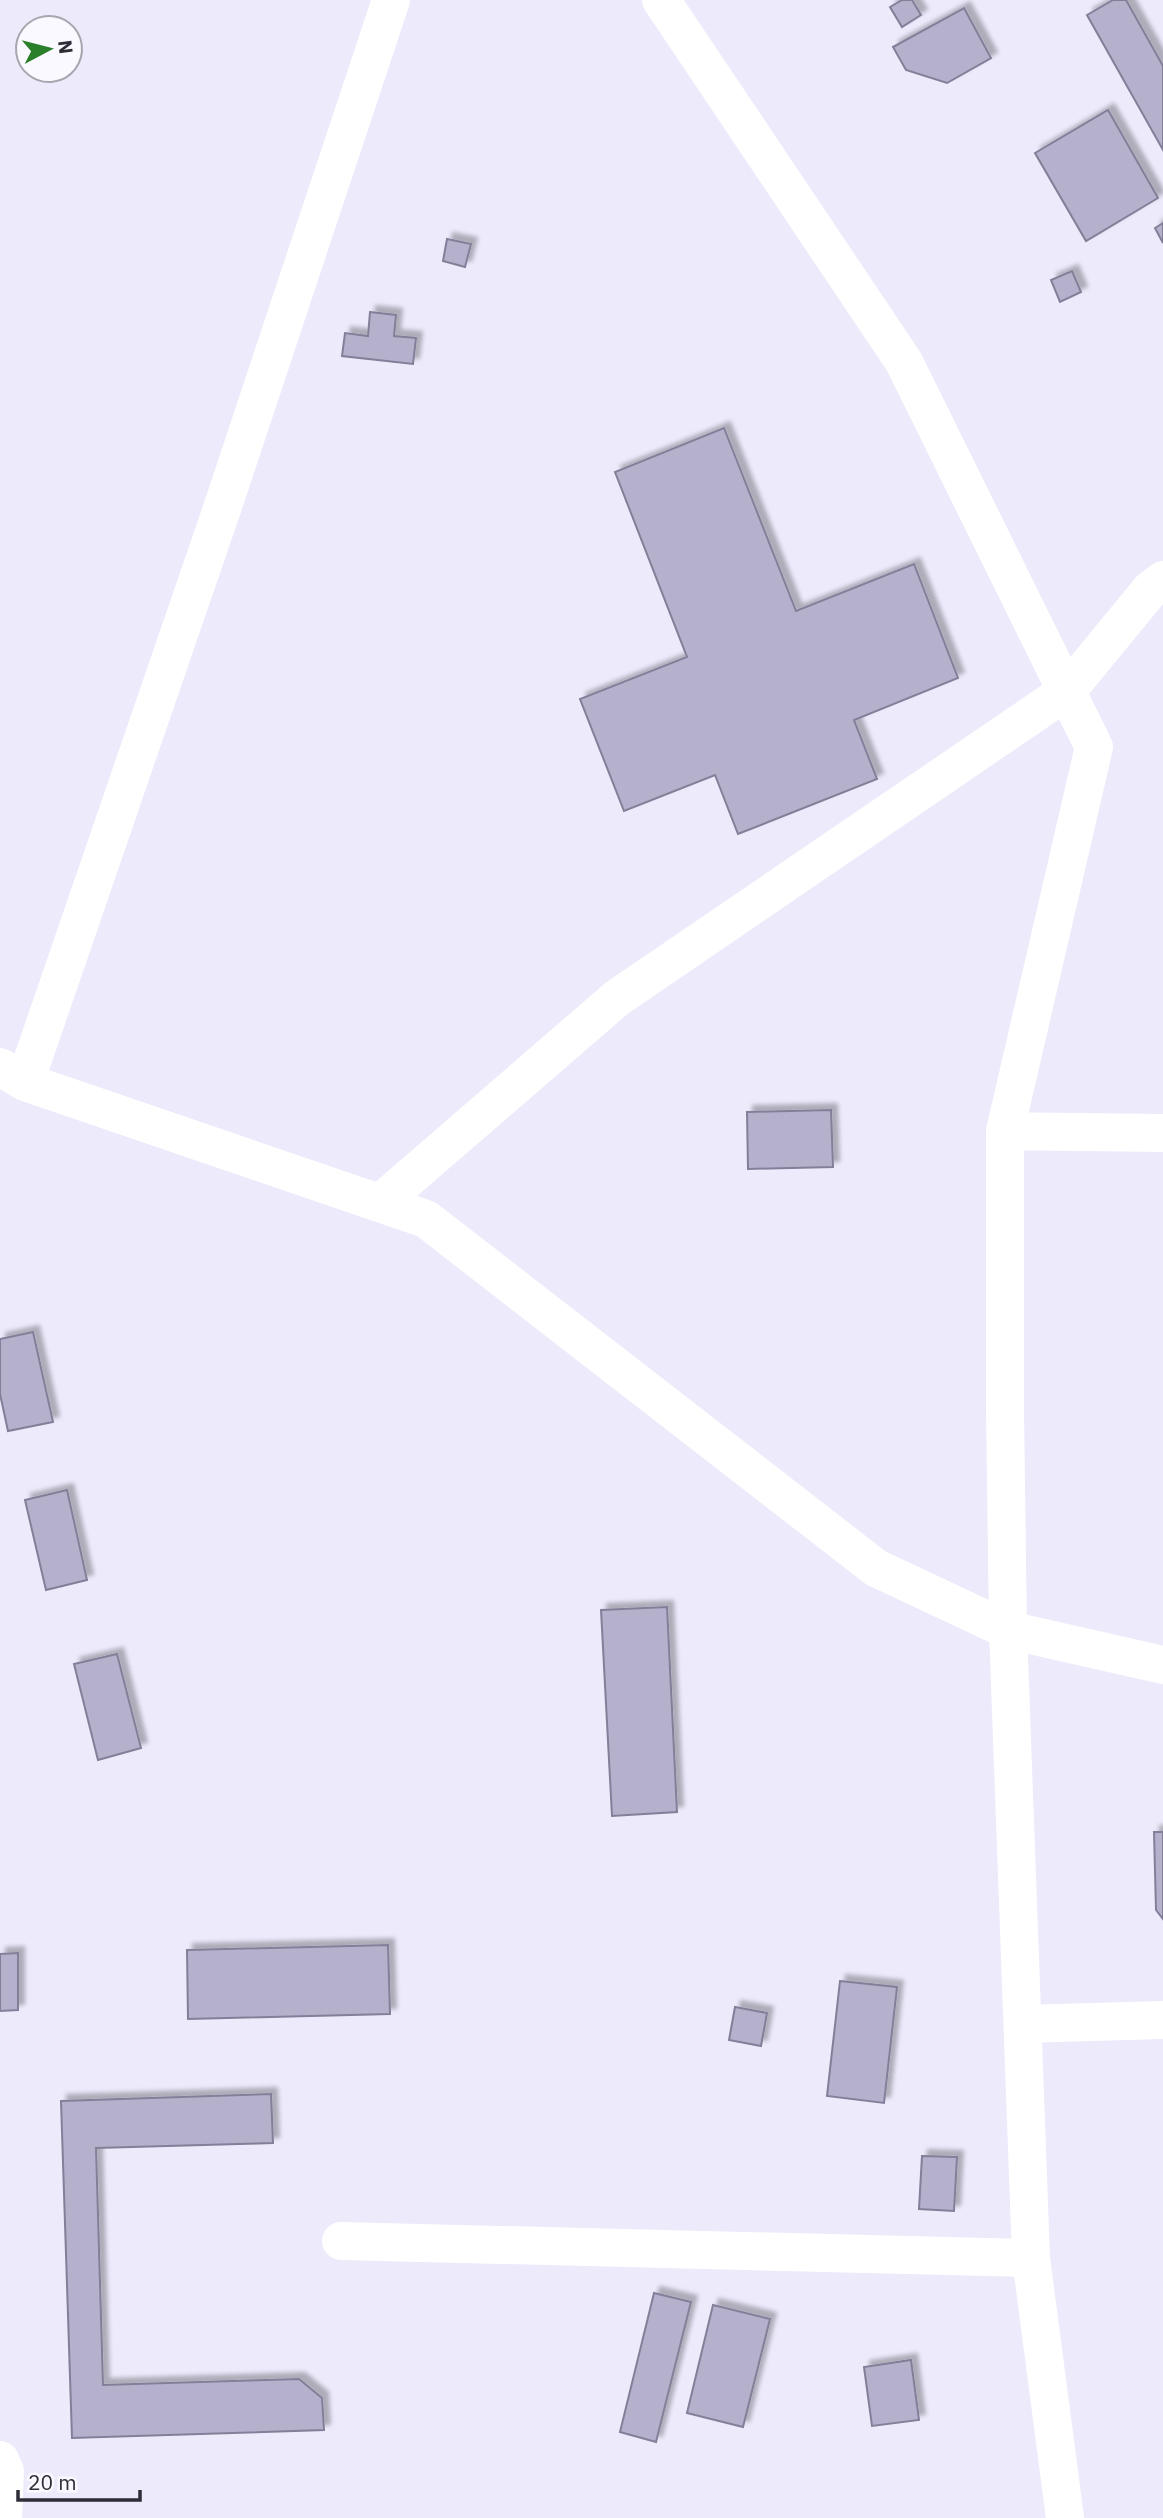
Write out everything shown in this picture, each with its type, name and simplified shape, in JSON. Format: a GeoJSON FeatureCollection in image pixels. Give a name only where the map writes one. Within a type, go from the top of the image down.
{"type":"FeatureCollection","features":[{"type":"Feature","properties":{"kind":"street"},"geometry":{"type":"LineString","coordinates":[[391,0],[224,503],[13,1074],[426,1219],[876,1568],[1008,1630],[1163,1665]]}},
{"type":"Feature","properties":{"kind":"street"},"geometry":{"type":"LineString","coordinates":[[661,0],[904,362],[1094,747],[1005,1131],[1008,1630],[1031,2258],[1065,2518]]}},
{"type":"Feature","properties":{"kind":"street"},"geometry":{"type":"LineString","coordinates":[[380,1203],[617,998],[1067,691],[1150,590],[1163,580]]}},
{"type":"Feature","properties":{"kind":"street"},"geometry":{"type":"LineString","coordinates":[[1005,1131],[1163,1133]]}},
{"type":"Feature","properties":{"kind":"street"},"geometry":{"type":"LineString","coordinates":[[1023,2024],[1163,2020]]}},
{"type":"Feature","properties":{"kind":"street"},"geometry":{"type":"LineString","coordinates":[[341,2241],[1031,2258]]}},
{"type":"Feature","properties":{"kind":"street"},"geometry":{"type":"LineString","coordinates":[[0,2460],[5,2471],[3,2518]]}},
{"type":"Feature","properties":{"kind":"building"},"geometry":{"type":"Polygon","coordinates":[[[902,0],[912,0],[921,15],[902,27],[890,7],[902,0]]]}},
{"type":"Feature","properties":{"kind":"building"},"geometry":{"type":"Polygon","coordinates":[[[1113,0],[1126,0],[1163,66],[1163,150],[1087,15],[1113,0]]]}},
{"type":"Feature","properties":{"kind":"building"},"geometry":{"type":"Polygon","coordinates":[[[964,8],[991,58],[947,83],[906,70],[893,47],[964,8]]]}},
{"type":"Feature","properties":{"kind":"building"},"geometry":{"type":"Polygon","coordinates":[[[1108,110],[1158,198],[1086,241],[1035,153],[1108,110]]]}},
{"type":"Feature","properties":{"kind":"building"},"geometry":{"type":"Polygon","coordinates":[[[1163,223],[1163,243],[1155,228],[1163,223]]]}},
{"type":"Feature","properties":{"kind":"building"},"geometry":{"type":"Polygon","coordinates":[[[447,239],[471,244],[465,267],[443,261],[447,239]]]}},
{"type":"Feature","properties":{"kind":"building"},"geometry":{"type":"Polygon","coordinates":[[[1072,271],[1081,292],[1060,302],[1051,280],[1072,271]]]}},
{"type":"Feature","properties":{"kind":"building"},"geometry":{"type":"Polygon","coordinates":[[[370,312],[396,315],[394,336],[416,338],[413,364],[342,356],[345,333],[368,336],[370,312]]]}},
{"type":"Feature","properties":{"kind":"building"},"geometry":{"type":"Polygon","coordinates":[[[724,428],[796,611],[914,564],[958,678],[854,720],[877,779],[738,834],[715,775],[624,811],[580,699],[687,657],[615,472],[724,428]]]}},
{"type":"Feature","properties":{"kind":"building"},"geometry":{"type":"Polygon","coordinates":[[[831,1110],[833,1167],[748,1169],[747,1112],[831,1110]]]}},
{"type":"Feature","properties":{"kind":"building"},"geometry":{"type":"Polygon","coordinates":[[[33,1332],[53,1422],[8,1431],[0,1394],[0,1339],[33,1332]]]}},
{"type":"Feature","properties":{"kind":"building"},"geometry":{"type":"Polygon","coordinates":[[[67,1490],[87,1580],[46,1590],[25,1500],[67,1490]]]}},
{"type":"Feature","properties":{"kind":"building"},"geometry":{"type":"Polygon","coordinates":[[[667,1607],[677,1812],[612,1816],[601,1610],[667,1607]]]}},
{"type":"Feature","properties":{"kind":"building"},"geometry":{"type":"Polygon","coordinates":[[[117,1654],[141,1748],[98,1760],[74,1664],[117,1654]]]}},
{"type":"Feature","properties":{"kind":"building"},"geometry":{"type":"Polygon","coordinates":[[[1154,1832],[1163,1832],[1163,1919],[1156,1910],[1154,1832]]]}},
{"type":"Feature","properties":{"kind":"building"},"geometry":{"type":"Polygon","coordinates":[[[388,1945],[390,2014],[188,2019],[187,1950],[388,1945]]]}},
{"type":"Feature","properties":{"kind":"building"},"geometry":{"type":"Polygon","coordinates":[[[18,1953],[18,2010],[0,2011],[0,1954],[18,1953]]]}},
{"type":"Feature","properties":{"kind":"building"},"geometry":{"type":"Polygon","coordinates":[[[840,1981],[897,1987],[884,2103],[827,2096],[840,1981]]]}},
{"type":"Feature","properties":{"kind":"building"},"geometry":{"type":"Polygon","coordinates":[[[735,2007],[767,2013],[761,2046],[729,2040],[735,2007]]]}},
{"type":"Feature","properties":{"kind":"building"},"geometry":{"type":"Polygon","coordinates":[[[271,2094],[273,2143],[96,2148],[103,2385],[299,2379],[322,2398],[324,2430],[72,2438],[61,2101],[271,2094]]]}},
{"type":"Feature","properties":{"kind":"building"},"geometry":{"type":"Polygon","coordinates":[[[922,2156],[957,2157],[954,2211],[919,2209],[922,2156]]]}},
{"type":"Feature","properties":{"kind":"building"},"geometry":{"type":"Polygon","coordinates":[[[654,2293],[691,2302],[656,2442],[620,2432],[654,2293]]]}},
{"type":"Feature","properties":{"kind":"building"},"geometry":{"type":"Polygon","coordinates":[[[713,2305],[770,2319],[743,2427],[687,2413],[713,2305]]]}},
{"type":"Feature","properties":{"kind":"building"},"geometry":{"type":"Polygon","coordinates":[[[911,2360],[919,2420],[872,2426],[864,2367],[911,2360]]]}}]}
